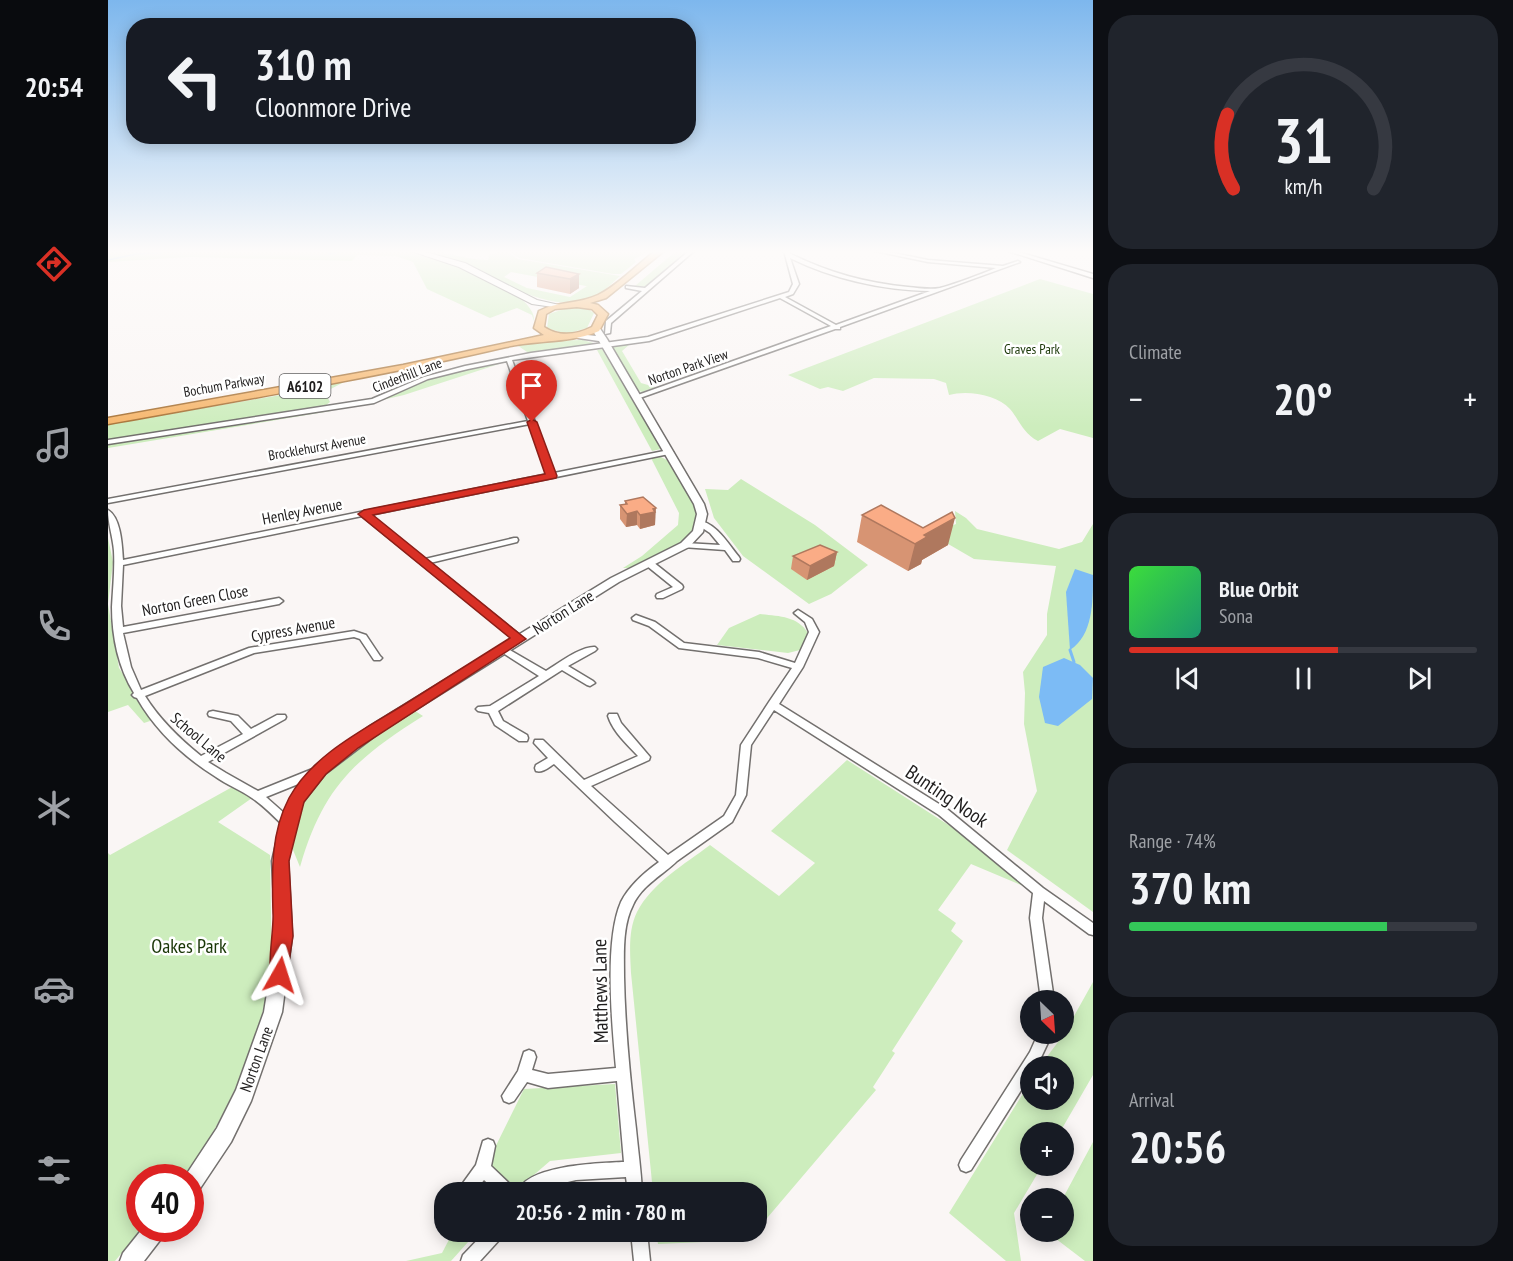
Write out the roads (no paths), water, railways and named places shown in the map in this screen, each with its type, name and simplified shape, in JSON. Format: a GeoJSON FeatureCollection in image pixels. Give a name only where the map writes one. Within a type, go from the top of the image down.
{"type":"FeatureCollection","features":[{"type":"Feature","properties":{"kind":"highway"},"geometry":{"type":"LineString","coordinates":[[550,310],[542,313],[539,328],[558,336]]}},
{"type":"Feature","properties":{"kind":"highway"},"geometry":{"type":"LineString","coordinates":[[578,336],[596,329],[603,317],[600,310]]}},
{"type":"Feature","properties":{"kind":"highway","name":"Bochum Parkway"},"geometry":{"type":"LineString","coordinates":[[108,414],[395,364],[515,337],[539,328]]}},
{"type":"Feature","properties":{"kind":"highway","name":"Bochum Parkway"},"geometry":{"type":"LineString","coordinates":[[108,421],[403,368],[521,340],[578,336]]}},
{"type":"Feature","properties":{"kind":"street"},"geometry":{"type":"LineString","coordinates":[[606,339],[608,322],[622,310]]}},
{"type":"Feature","properties":{"kind":"street","name":"Cinderhill Lane"},"geometry":{"type":"LineString","coordinates":[[108,442],[374,401],[435,375],[606,339],[649,339],[741,310]]}},
{"type":"Feature","properties":{"kind":"street"},"geometry":{"type":"LineString","coordinates":[[805,310],[838,328]]}},
{"type":"Feature","properties":{"kind":"street","name":"Norton Park View"},"geometry":{"type":"LineString","coordinates":[[637,397],[887,310]]}},
{"type":"Feature","properties":{"kind":"street"},"geometry":{"type":"LineString","coordinates":[[596,329],[606,339],[699,504],[702,514],[701,523],[714,531],[736,559]]}},
{"type":"Feature","properties":{"kind":"street"},"geometry":{"type":"LineString","coordinates":[[578,336],[606,339]]}},
{"type":"Feature","properties":{"kind":"street"},"geometry":{"type":"LineString","coordinates":[[509,359],[552,476]]}},
{"type":"Feature","properties":{"kind":"street","name":"Brocklehurst Avenue"},"geometry":{"type":"LineString","coordinates":[[108,501],[532,422]]}},
{"type":"Feature","properties":{"kind":"street","name":"Henley Avenue"},"geometry":{"type":"LineString","coordinates":[[118,563],[669,452]]}},
{"type":"Feature","properties":{"kind":"street","name":"School Lane"},"geometry":{"type":"LineString","coordinates":[[108,512],[115,535],[118,563],[115,590],[118,631],[125,665],[137,694],[165,731],[201,761],[257,796],[288,823]]}},
{"type":"Feature","properties":{"kind":"street"},"geometry":{"type":"LineString","coordinates":[[364,514],[519,639]]}},
{"type":"Feature","properties":{"kind":"street","name":"Norton Lane"},"geometry":{"type":"LineString","coordinates":[[204,1165],[224,1135],[263,1048],[273,1012],[284,936],[280,861],[288,823],[297,800],[320,770],[375,729],[615,580],[685,546],[698,532],[701,523]]}},
{"type":"Feature","properties":{"kind":"street"},"geometry":{"type":"LineString","coordinates":[[423,562],[514,540]]}},
{"type":"Feature","properties":{"kind":"street"},"geometry":{"type":"LineString","coordinates":[[685,546],[726,548]]}},
{"type":"Feature","properties":{"kind":"street"},"geometry":{"type":"LineString","coordinates":[[650,564],[679,587],[660,596]]}},
{"type":"Feature","properties":{"kind":"street","name":"Norton Green Close"},"geometry":{"type":"LineString","coordinates":[[118,631],[279,600]]}},
{"type":"Feature","properties":{"kind":"street","name":"Matthews Lane"},"geometry":{"type":"LineString","coordinates":[[634,1182],[624,1074],[617,951],[621,923],[628,902],[649,877],[728,819],[736,809],[741,795],[746,745],[798,667],[814,632],[809,621],[798,613]]}},
{"type":"Feature","properties":{"kind":"street"},"geometry":{"type":"LineString","coordinates":[[636,618],[656,624],[674,642],[682,646],[759,655],[798,667]]}},
{"type":"Feature","properties":{"kind":"street","name":"Cypress Avenue"},"geometry":{"type":"LineString","coordinates":[[137,694],[252,650],[354,634],[363,637],[377,658]]}},
{"type":"Feature","properties":{"kind":"street"},"geometry":{"type":"LineString","coordinates":[[503,649],[547,676]]}},
{"type":"Feature","properties":{"kind":"street"},"geometry":{"type":"LineString","coordinates":[[523,738],[499,723],[487,710],[592,649]]}},
{"type":"Feature","properties":{"kind":"street"},"geometry":{"type":"LineString","coordinates":[[562,666],[590,683]]}},
{"type":"Feature","properties":{"kind":"street","name":"Bunting Nook"},"geometry":{"type":"LineString","coordinates":[[772,704],[943,812],[1040,891],[1093,930]]}},
{"type":"Feature","properties":{"kind":"street"},"geometry":{"type":"LineString","coordinates":[[213,714],[234,718],[249,734]]}},
{"type":"Feature","properties":{"kind":"street"},"geometry":{"type":"LineString","coordinates":[[585,784],[645,757],[626,733],[615,726],[613,716]]}},
{"type":"Feature","properties":{"kind":"street"},"geometry":{"type":"LineString","coordinates":[[201,761],[281,717]]}},
{"type":"Feature","properties":{"kind":"street"},"geometry":{"type":"LineString","coordinates":[[539,743],[585,784],[612,816],[669,863]]}},
{"type":"Feature","properties":{"kind":"street"},"geometry":{"type":"LineString","coordinates":[[540,768],[555,758]]}},
{"type":"Feature","properties":{"kind":"street"},"geometry":{"type":"LineString","coordinates":[[257,796],[320,770]]}},
{"type":"Feature","properties":{"kind":"street"},"geometry":{"type":"LineString","coordinates":[[1040,891],[1036,918],[1046,990]]}},
{"type":"Feature","properties":{"kind":"street"},"geometry":{"type":"LineString","coordinates":[[966,1165],[1035,1057],[1041,1044]]}},
{"type":"Feature","properties":{"kind":"street"},"geometry":{"type":"LineString","coordinates":[[509,1096],[524,1074],[529,1057]]}},
{"type":"Feature","properties":{"kind":"street"},"geometry":{"type":"LineString","coordinates":[[524,1074],[548,1081],[624,1074]]}},
{"type":"Feature","properties":{"kind":"street"},"geometry":{"type":"LineString","coordinates":[[473,1182],[483,1169],[488,1146]]}},
{"type":"Feature","properties":{"kind":"street"},"geometry":{"type":"LineString","coordinates":[[483,1169],[497,1182]]}},
{"type":"Feature","properties":{"kind":"street"},"geometry":{"type":"LineString","coordinates":[[540,1182],[578,1172],[633,1169]]}},
{"type":"Feature","properties":{"kind":"street"},"geometry":{"type":"LineString","coordinates":[[131,1261],[146,1242]]}},
{"type":"Feature","properties":{"kind":"street"},"geometry":{"type":"LineString","coordinates":[[469,1261],[486,1242]]}},
{"type":"Feature","properties":{"kind":"street"},"geometry":{"type":"LineString","coordinates":[[640,1242],[642,1261]]}},
{"type":"Feature","properties":{"kind":"water"},"geometry":{"type":"Polygon","coordinates":[[[1075,569],[1093,575],[1093,596],[1087,627],[1078,644],[1070,650],[1066,592],[1075,569]]]}},
{"type":"Feature","properties":{"kind":"water"},"geometry":{"type":"Polygon","coordinates":[[[1064,658],[1080,665],[1093,678],[1092,699],[1058,726],[1045,723],[1039,697],[1043,667],[1064,658]]]}},
{"type":"Feature","properties":{"kind":"waterway"},"geometry":{"type":"LineString","coordinates":[[1070,650],[1074,662]]}},
{"type":"Feature","properties":{"kind":"park label","name":"Graves Park"},"geometry":{"type":"Point","coordinates":[1032,349]}},
{"type":"Feature","properties":{"kind":"park label","name":"Oakes Park"},"geometry":{"type":"Point","coordinates":[189,946]}}]}
